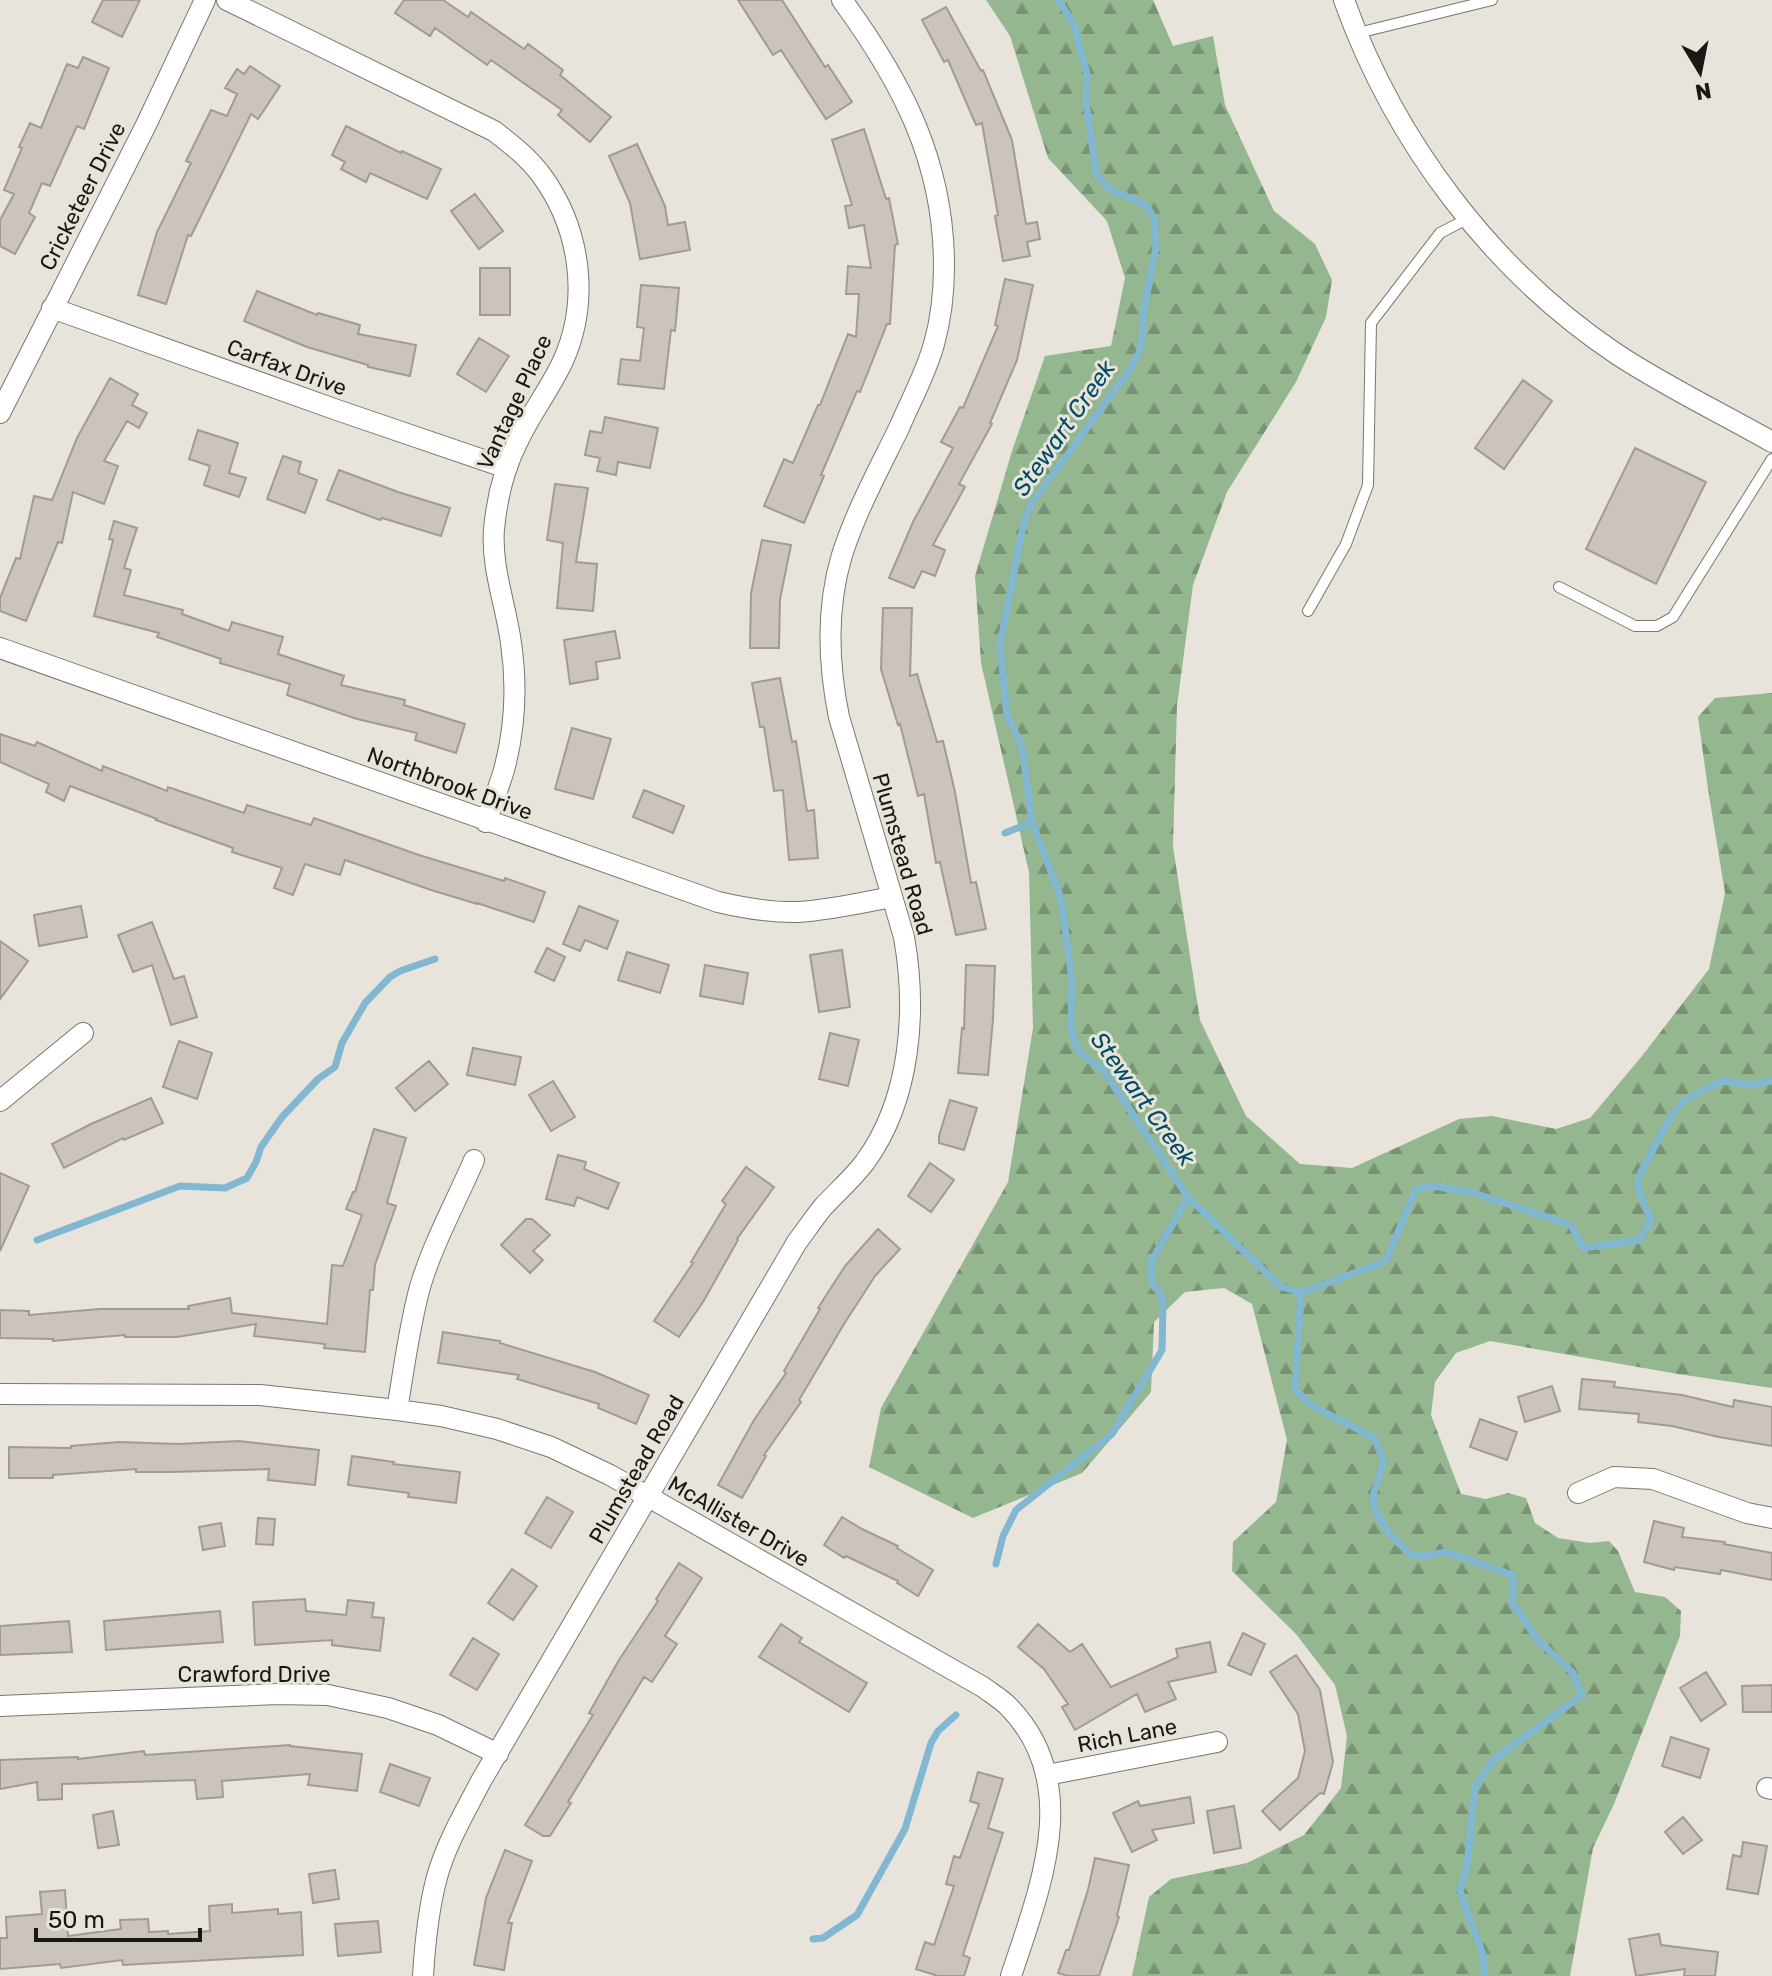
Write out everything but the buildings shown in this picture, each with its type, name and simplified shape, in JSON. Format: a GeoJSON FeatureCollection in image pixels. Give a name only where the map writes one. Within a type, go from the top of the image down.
{"type":"FeatureCollection","features":[{"type":"Feature","properties":{"kind":"street","name":"Cricketeer Drive"},"geometry":{"type":"LineString","coordinates":[[0,413],[146,125],[205,0]]}},
{"type":"Feature","properties":{"kind":"street","name":"Vantage Place"},"geometry":{"type":"LineString","coordinates":[[227,0],[494,131],[541,174],[558,201],[570,232],[578,264],[579,298],[575,321],[564,358],[548,392],[518,440],[498,496],[494,543],[497,576],[511,639],[514,704],[504,769],[486,822]]}},
{"type":"Feature","properties":{"kind":"street","name":"Plumstead Road"},"geometry":{"type":"LineString","coordinates":[[423,1976],[427,1926],[438,1875],[454,1833],[481,1781],[797,1242],[822,1208],[851,1180],[867,1159],[886,1125],[908,1044],[911,1001],[908,958],[839,717],[834,694],[830,619],[842,555],[934,346],[944,283],[944,237],[940,203],[928,157],[911,113],[871,40],[842,0]]}},
{"type":"Feature","properties":{"kind":"street"},"geometry":{"type":"LineString","coordinates":[[1344,0],[1375,73],[1406,133],[1439,182],[1519,274],[1566,317],[1617,354],[1772,442]]}},
{"type":"Feature","properties":{"kind":"street","name":"Carfax Drive"},"geometry":{"type":"LineString","coordinates":[[52,308],[507,468]]}},
{"type":"Feature","properties":{"kind":"street","name":"Northbrook Drive"},"geometry":{"type":"LineString","coordinates":[[0,648],[718,902],[798,912],[892,897]]}},
{"type":"Feature","properties":{"kind":"street"},"geometry":{"type":"LineString","coordinates":[[0,1101],[83,1033]]}},
{"type":"Feature","properties":{"kind":"street"},"geometry":{"type":"LineString","coordinates":[[397,1410],[421,1286],[474,1160]]}},
{"type":"Feature","properties":{"kind":"street","name":"McAllister Drive"},"geometry":{"type":"LineString","coordinates":[[0,1394],[260,1395],[441,1416],[497,1429],[551,1447],[610,1475],[983,1687],[1007,1705],[1023,1725],[1034,1742],[1051,1792],[1052,1820],[1048,1847],[1011,1976]]}},
{"type":"Feature","properties":{"kind":"street"},"geometry":{"type":"LineString","coordinates":[[1578,1493],[1614,1477],[1653,1479],[1747,1513],[1772,1518]]}},
{"type":"Feature","properties":{"kind":"street","name":"Crawford Drive"},"geometry":{"type":"LineString","coordinates":[[0,1706],[278,1694],[328,1695],[388,1708],[438,1725],[498,1754]]}},
{"type":"Feature","properties":{"kind":"street","name":"Rich Lane"},"geometry":{"type":"LineString","coordinates":[[1047,1775],[1217,1742]]}},
{"type":"Feature","properties":{"kind":"lane"},"geometry":{"type":"LineString","coordinates":[[1358,33],[1492,0]]}},
{"type":"Feature","properties":{"kind":"lane"},"geometry":{"type":"LineString","coordinates":[[1308,611],[1346,544],[1368,485],[1371,323],[1440,233],[1469,218]]}},
{"type":"Feature","properties":{"kind":"lane"},"geometry":{"type":"LineString","coordinates":[[1559,587],[1635,626],[1657,626],[1673,617],[1772,459]]}},
{"type":"Feature","properties":{"kind":"green space"},"geometry":{"type":"Polygon","coordinates":[[[986,0],[1153,0],[1173,46],[1213,36],[1225,105],[1274,211],[1315,244],[1332,280],[1326,317],[1296,382],[1227,492],[1193,585],[1177,706],[1173,847],[1200,1020],[1246,1116],[1300,1164],[1352,1168],[1459,1119],[1492,1116],[1556,1129],[1590,1118],[1709,969],[1725,893],[1698,717],[1715,698],[1772,693],[1772,1388],[1490,1341],[1456,1353],[1435,1382],[1431,1415],[1461,1494],[1486,1499],[1508,1493],[1526,1498],[1535,1523],[1558,1538],[1590,1543],[1609,1541],[1618,1551],[1635,1592],[1665,1597],[1681,1611],[1680,1636],[1614,1804],[1593,1848],[1570,1976],[1132,1976],[1149,1897],[1171,1879],[1247,1863],[1304,1835],[1341,1788],[1347,1736],[1335,1685],[1296,1634],[1232,1571],[1233,1542],[1276,1502],[1287,1440],[1252,1304],[1224,1288],[1185,1292],[1154,1322],[1151,1392],[1082,1473],[973,1518],[869,1467],[881,1408],[1008,1182],[1033,1028],[1029,872],[981,663],[975,576],[1012,451],[1045,356],[1111,346],[1125,278],[1107,221],[1048,158],[1010,36],[986,0]]]}},
{"type":"Feature","properties":{"kind":"waterway","name":"Stewart Creek"},"geometry":{"type":"LineString","coordinates":[[1058,0],[1074,24],[1087,74],[1086,102],[1096,173],[1108,188],[1146,205],[1154,218],[1156,247],[1144,309],[1141,348],[1131,368],[1032,503],[1024,521],[1000,645],[1007,715],[1022,746],[1032,822],[1061,898],[1072,980],[1071,1029],[1078,1050],[1102,1068],[1188,1197],[1280,1286],[1301,1293]]}},
{"type":"Feature","properties":{"kind":"waterway"},"geometry":{"type":"LineString","coordinates":[[1005,833],[1032,822]]}},
{"type":"Feature","properties":{"kind":"waterway"},"geometry":{"type":"LineString","coordinates":[[37,1240],[180,1186],[225,1188],[247,1178],[261,1147],[282,1117],[318,1079],[335,1067],[342,1043],[365,1003],[390,977],[435,959]]}},
{"type":"Feature","properties":{"kind":"waterway"},"geometry":{"type":"LineString","coordinates":[[1301,1293],[1386,1261],[1416,1189],[1434,1186],[1474,1193],[1571,1225],[1583,1248],[1639,1240],[1651,1221],[1639,1191],[1638,1178],[1671,1116],[1685,1100],[1721,1081],[1752,1085],[1772,1081]]}},
{"type":"Feature","properties":{"kind":"waterway"},"geometry":{"type":"LineString","coordinates":[[996,1564],[1003,1536],[1016,1510],[1112,1434],[1162,1350],[1163,1305],[1161,1294],[1152,1284],[1151,1262],[1188,1197]]}},
{"type":"Feature","properties":{"kind":"waterway","name":"Stewart Creek"},"geometry":{"type":"LineString","coordinates":[[1301,1293],[1295,1390],[1313,1406],[1374,1438],[1384,1461],[1373,1496],[1375,1509],[1389,1534],[1411,1555],[1446,1552],[1513,1575],[1513,1604],[1538,1640],[1573,1673],[1582,1695],[1493,1760],[1475,1787],[1467,1866],[1460,1891],[1484,1958],[1484,1976]]}},
{"type":"Feature","properties":{"kind":"waterway"},"geometry":{"type":"LineString","coordinates":[[813,1939],[823,1938],[857,1915],[905,1829],[931,1743],[938,1731],[956,1715]]}}]}
